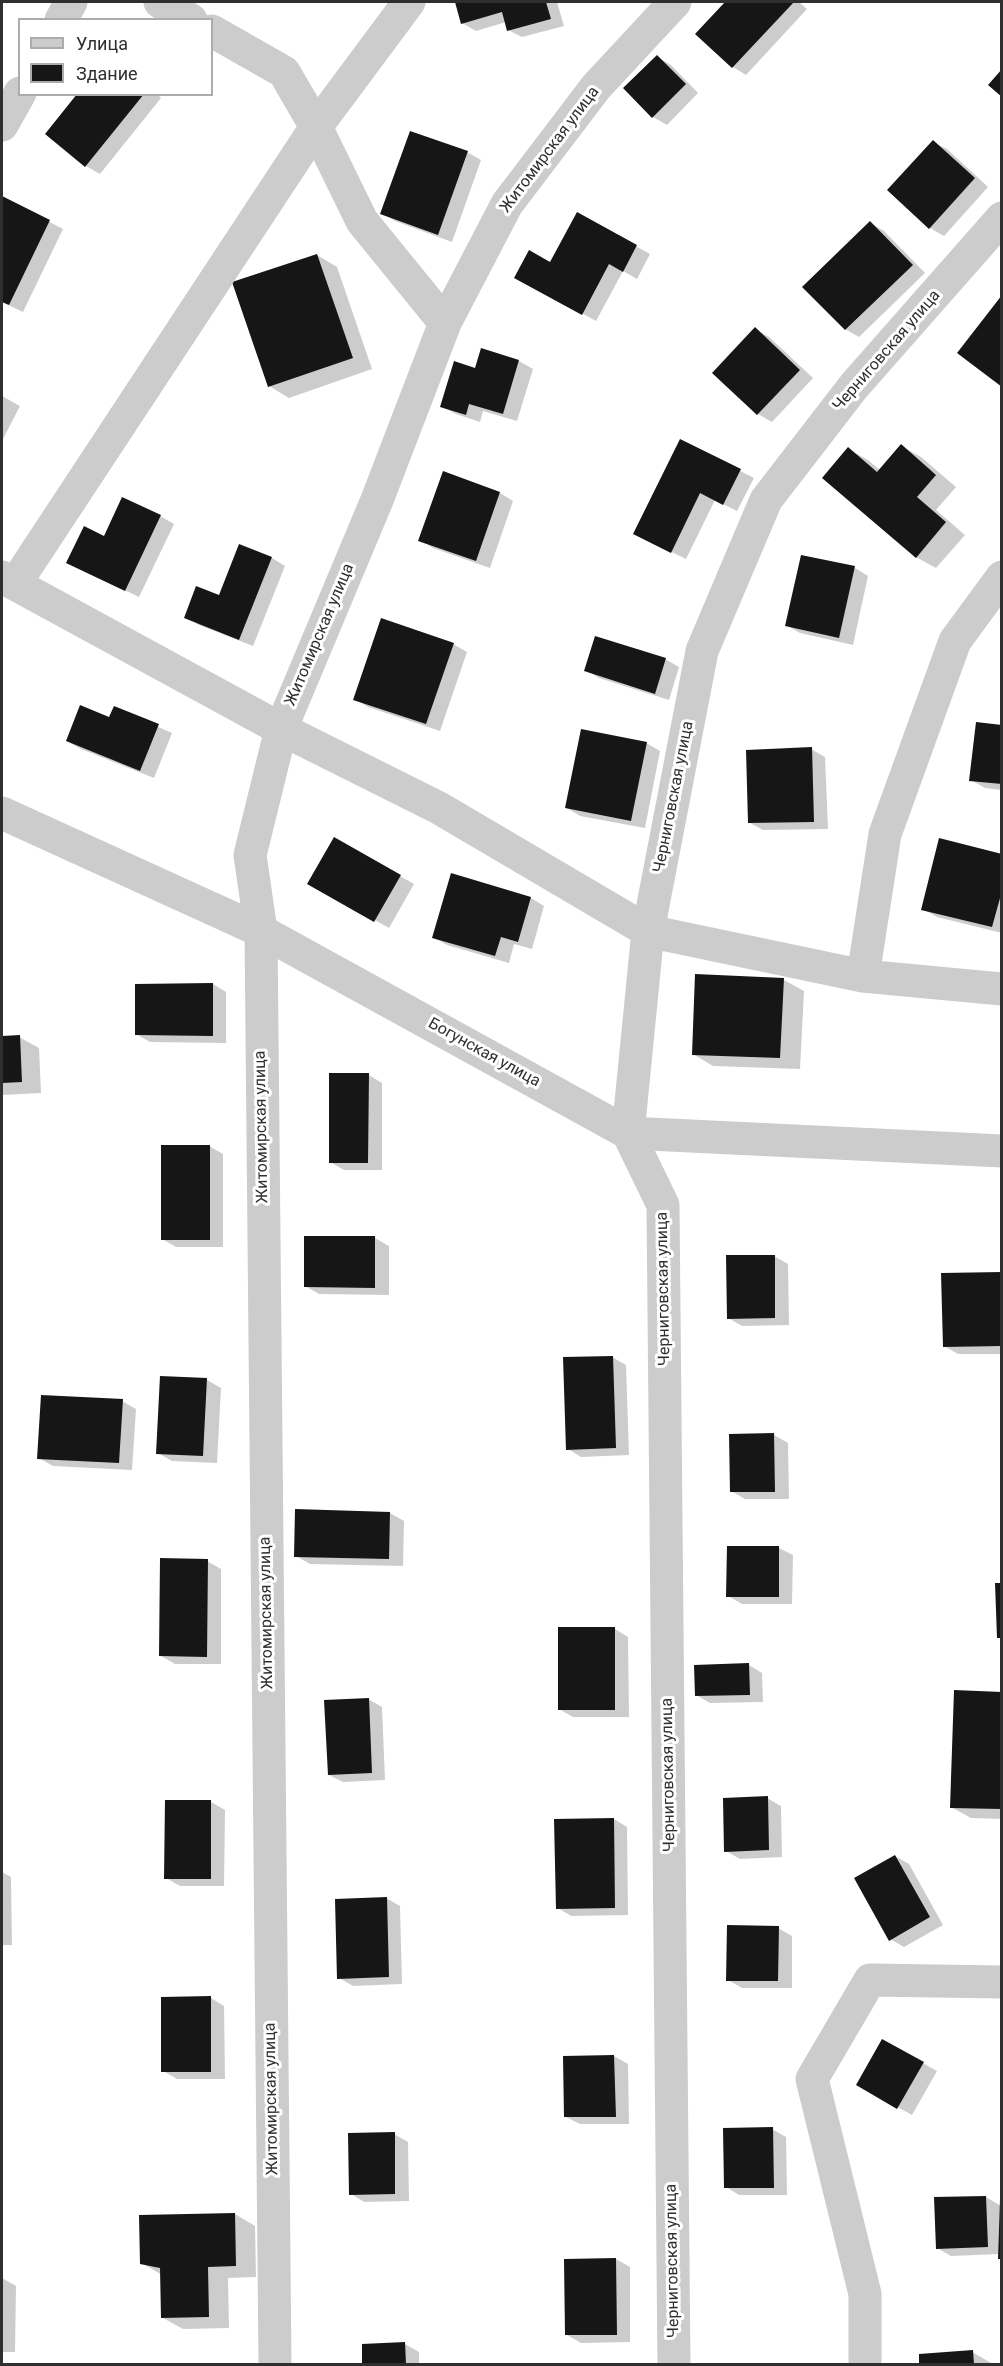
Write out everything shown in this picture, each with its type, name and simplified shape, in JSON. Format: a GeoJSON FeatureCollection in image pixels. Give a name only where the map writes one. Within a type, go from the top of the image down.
{"type":"FeatureCollection","features":[{"type":"Feature","properties":{"kind":"street"},"geometry":{"type":"LineString","coordinates":[[62,18],[71,2]]}},
{"type":"Feature","properties":{"kind":"street"},"geometry":{"type":"LineString","coordinates":[[160,2],[188,18]]}},
{"type":"Feature","properties":{"kind":"street"},"geometry":{"type":"LineString","coordinates":[[409,2],[316,127],[8,580],[281,729],[439,808],[648,931],[863,976],[1002,989]]}},
{"type":"Feature","properties":{"kind":"street","name":"Житомирская улица"},"geometry":{"type":"LineString","coordinates":[[275,2364],[261,931],[250,855],[281,729],[377,500],[445,323],[507,204],[596,87],[675,2]]}},
{"type":"Feature","properties":{"kind":"street"},"geometry":{"type":"LineString","coordinates":[[213,32],[284,72],[316,127],[362,222],[445,323]]}},
{"type":"Feature","properties":{"kind":"street"},"geometry":{"type":"LineString","coordinates":[[2,125],[18,96]]}},
{"type":"Feature","properties":{"kind":"street","name":"Черниговская улица"},"geometry":{"type":"LineString","coordinates":[[674,2364],[663,1205],[628,1132],[648,931],[702,651],[766,500],[854,386],[1002,218]]}},
{"type":"Feature","properties":{"kind":"street"},"geometry":{"type":"LineString","coordinates":[[863,976],[885,834],[955,641],[1002,577]]}},
{"type":"Feature","properties":{"kind":"street","name":"Богунская улица"},"geometry":{"type":"LineString","coordinates":[[2,813],[261,931],[628,1132],[1002,1151]]}},
{"type":"Feature","properties":{"kind":"street"},"geometry":{"type":"LineString","coordinates":[[865,2364],[865,2294],[812,2079],[870,1980],[1002,1982]]}},
{"type":"Feature","properties":{"kind":"building"},"geometry":{"type":"Polygon","coordinates":[[[455,2],[546,2],[551,19],[507,31],[502,12],[461,24],[455,2]]]}},
{"type":"Feature","properties":{"kind":"building"},"geometry":{"type":"Polygon","coordinates":[[[725,2],[794,2],[732,68],[695,34],[725,2]]]}},
{"type":"Feature","properties":{"kind":"building"},"geometry":{"type":"Polygon","coordinates":[[[657,55],[686,84],[652,118],[623,88],[657,55]]]}},
{"type":"Feature","properties":{"kind":"building"},"geometry":{"type":"Polygon","coordinates":[[[1002,69],[1002,97],[988,85],[1002,69]]]}},
{"type":"Feature","properties":{"kind":"building"},"geometry":{"type":"Polygon","coordinates":[[[75,96],[142,96],[85,167],[45,134],[75,96]]]}},
{"type":"Feature","properties":{"kind":"building"},"geometry":{"type":"Polygon","coordinates":[[[410,131],[468,151],[438,235],[380,214],[410,131]]]}},
{"type":"Feature","properties":{"kind":"building"},"geometry":{"type":"Polygon","coordinates":[[[933,140],[975,178],[929,229],[887,190],[933,140]]]}},
{"type":"Feature","properties":{"kind":"building"},"geometry":{"type":"Polygon","coordinates":[[[2,196],[50,220],[9,305],[2,302],[2,196]]]}},
{"type":"Feature","properties":{"kind":"building"},"geometry":{"type":"Polygon","coordinates":[[[577,212],[637,245],[623,272],[609,264],[582,315],[514,278],[529,250],[550,262],[577,212]]]}},
{"type":"Feature","properties":{"kind":"building"},"geometry":{"type":"Polygon","coordinates":[[[870,221],[913,265],[845,330],[802,287],[870,221]]]}},
{"type":"Feature","properties":{"kind":"building"},"geometry":{"type":"Polygon","coordinates":[[[317,254],[353,358],[268,387],[232,282],[317,254]]]}},
{"type":"Feature","properties":{"kind":"building"},"geometry":{"type":"Polygon","coordinates":[[[1002,295],[1002,387],[957,353],[1002,295]]]}},
{"type":"Feature","properties":{"kind":"building"},"geometry":{"type":"Polygon","coordinates":[[[755,327],[800,370],[757,415],[712,373],[755,327]]]}},
{"type":"Feature","properties":{"kind":"building"},"geometry":{"type":"Polygon","coordinates":[[[481,348],[519,360],[503,414],[469,404],[466,415],[440,407],[454,361],[475,368],[481,348]]]}},
{"type":"Feature","properties":{"kind":"building"},"geometry":{"type":"Polygon","coordinates":[[[680,439],[741,469],[723,505],[700,493],[671,553],[633,534],[680,439]]]}},
{"type":"Feature","properties":{"kind":"building"},"geometry":{"type":"Polygon","coordinates":[[[901,444],[936,475],[917,497],[946,522],[916,558],[822,478],[848,447],[877,472],[901,444]]]}},
{"type":"Feature","properties":{"kind":"building"},"geometry":{"type":"Polygon","coordinates":[[[443,471],[500,492],[476,561],[418,541],[443,471]]]}},
{"type":"Feature","properties":{"kind":"building"},"geometry":{"type":"Polygon","coordinates":[[[122,497],[161,515],[125,591],[66,563],[84,526],[104,536],[122,497]]]}},
{"type":"Feature","properties":{"kind":"building"},"geometry":{"type":"Polygon","coordinates":[[[239,544],[272,557],[239,640],[184,618],[196,586],[219,595],[239,544]]]}},
{"type":"Feature","properties":{"kind":"building"},"geometry":{"type":"Polygon","coordinates":[[[801,555],[855,566],[839,638],[785,626],[801,555]]]}},
{"type":"Feature","properties":{"kind":"building"},"geometry":{"type":"Polygon","coordinates":[[[381,618],[454,643],[426,724],[353,700],[381,618]]]}},
{"type":"Feature","properties":{"kind":"building"},"geometry":{"type":"Polygon","coordinates":[[[595,636],[666,658],[655,694],[584,671],[595,636]]]}},
{"type":"Feature","properties":{"kind":"building"},"geometry":{"type":"Polygon","coordinates":[[[80,705],[109,717],[114,706],[159,724],[140,771],[66,741],[80,705]]]}},
{"type":"Feature","properties":{"kind":"building"},"geometry":{"type":"Polygon","coordinates":[[[976,722],[1002,725],[1002,784],[969,781],[976,722]]]}},
{"type":"Feature","properties":{"kind":"building"},"geometry":{"type":"Polygon","coordinates":[[[581,729],[647,742],[631,821],[565,808],[581,729]]]}},
{"type":"Feature","properties":{"kind":"building"},"geometry":{"type":"Polygon","coordinates":[[[812,747],[814,822],[748,823],[746,750],[812,747]]]}},
{"type":"Feature","properties":{"kind":"building"},"geometry":{"type":"Polygon","coordinates":[[[334,837],[401,875],[374,922],[307,884],[334,837]]]}},
{"type":"Feature","properties":{"kind":"building"},"geometry":{"type":"Polygon","coordinates":[[[939,838],[1002,854],[1002,891],[992,927],[921,910],[939,838]]]}},
{"type":"Feature","properties":{"kind":"building"},"geometry":{"type":"Polygon","coordinates":[[[451,873],[531,897],[518,942],[501,937],[495,956],[432,938],[451,873]]]}},
{"type":"Feature","properties":{"kind":"building"},"geometry":{"type":"Polygon","coordinates":[[[695,974],[784,978],[780,1058],[692,1055],[695,974]]]}},
{"type":"Feature","properties":{"kind":"building"},"geometry":{"type":"Polygon","coordinates":[[[213,983],[213,1036],[135,1035],[135,984],[213,983]]]}},
{"type":"Feature","properties":{"kind":"building"},"geometry":{"type":"Polygon","coordinates":[[[20,1035],[22,1082],[2,1083],[2,1036],[20,1035]]]}},
{"type":"Feature","properties":{"kind":"building"},"geometry":{"type":"Polygon","coordinates":[[[329,1073],[369,1073],[368,1163],[329,1163],[329,1073]]]}},
{"type":"Feature","properties":{"kind":"building"},"geometry":{"type":"Polygon","coordinates":[[[161,1145],[210,1145],[210,1240],[161,1240],[161,1145]]]}},
{"type":"Feature","properties":{"kind":"building"},"geometry":{"type":"Polygon","coordinates":[[[304,1236],[375,1236],[375,1288],[304,1287],[304,1236]]]}},
{"type":"Feature","properties":{"kind":"building"},"geometry":{"type":"Polygon","coordinates":[[[726,1255],[775,1255],[775,1318],[727,1319],[726,1255]]]}},
{"type":"Feature","properties":{"kind":"building"},"geometry":{"type":"Polygon","coordinates":[[[1002,1272],[1002,1346],[943,1347],[941,1273],[1002,1272]]]}},
{"type":"Feature","properties":{"kind":"building"},"geometry":{"type":"Polygon","coordinates":[[[613,1356],[616,1448],[566,1450],[563,1357],[613,1356]]]}},
{"type":"Feature","properties":{"kind":"building"},"geometry":{"type":"Polygon","coordinates":[[[160,1376],[207,1378],[203,1456],[156,1454],[160,1376]]]}},
{"type":"Feature","properties":{"kind":"building"},"geometry":{"type":"Polygon","coordinates":[[[41,1395],[123,1399],[119,1463],[37,1459],[41,1395]]]}},
{"type":"Feature","properties":{"kind":"building"},"geometry":{"type":"Polygon","coordinates":[[[774,1433],[775,1492],[730,1492],[729,1434],[774,1433]]]}},
{"type":"Feature","properties":{"kind":"building"},"geometry":{"type":"Polygon","coordinates":[[[295,1509],[390,1512],[389,1559],[294,1557],[295,1509]]]}},
{"type":"Feature","properties":{"kind":"building"},"geometry":{"type":"Polygon","coordinates":[[[727,1546],[779,1546],[779,1597],[726,1597],[727,1546]]]}},
{"type":"Feature","properties":{"kind":"building"},"geometry":{"type":"Polygon","coordinates":[[[160,1558],[208,1559],[207,1657],[159,1656],[160,1558]]]}},
{"type":"Feature","properties":{"kind":"building"},"geometry":{"type":"Polygon","coordinates":[[[995,1583],[1002,1583],[1002,1638],[997,1638],[995,1583]]]}},
{"type":"Feature","properties":{"kind":"building"},"geometry":{"type":"Polygon","coordinates":[[[558,1627],[615,1627],[615,1710],[558,1710],[558,1627]]]}},
{"type":"Feature","properties":{"kind":"building"},"geometry":{"type":"Polygon","coordinates":[[[749,1663],[750,1695],[695,1696],[694,1665],[749,1663]]]}},
{"type":"Feature","properties":{"kind":"building"},"geometry":{"type":"Polygon","coordinates":[[[954,1690],[1002,1692],[1002,1809],[950,1808],[954,1690]]]}},
{"type":"Feature","properties":{"kind":"building"},"geometry":{"type":"Polygon","coordinates":[[[369,1698],[372,1773],[328,1775],[324,1700],[369,1698]]]}},
{"type":"Feature","properties":{"kind":"building"},"geometry":{"type":"Polygon","coordinates":[[[768,1796],[769,1850],[724,1852],[723,1798],[768,1796]]]}},
{"type":"Feature","properties":{"kind":"building"},"geometry":{"type":"Polygon","coordinates":[[[165,1800],[211,1800],[211,1879],[164,1879],[165,1800]]]}},
{"type":"Feature","properties":{"kind":"building"},"geometry":{"type":"Polygon","coordinates":[[[614,1818],[615,1908],[556,1909],[554,1819],[614,1818]]]}},
{"type":"Feature","properties":{"kind":"building"},"geometry":{"type":"Polygon","coordinates":[[[895,1855],[930,1917],[889,1941],[854,1878],[895,1855]]]}},
{"type":"Feature","properties":{"kind":"building"},"geometry":{"type":"Polygon","coordinates":[[[387,1897],[389,1977],[337,1979],[335,1899],[387,1897]]]}},
{"type":"Feature","properties":{"kind":"building"},"geometry":{"type":"Polygon","coordinates":[[[727,1925],[779,1926],[778,1981],[726,1981],[727,1925]]]}},
{"type":"Feature","properties":{"kind":"building"},"geometry":{"type":"Polygon","coordinates":[[[211,1996],[211,2072],[161,2072],[161,1997],[211,1996]]]}},
{"type":"Feature","properties":{"kind":"building"},"geometry":{"type":"Polygon","coordinates":[[[882,2039],[924,2062],[897,2109],[856,2085],[882,2039]]]}},
{"type":"Feature","properties":{"kind":"building"},"geometry":{"type":"Polygon","coordinates":[[[614,2055],[616,2117],[564,2117],[563,2056],[614,2055]]]}},
{"type":"Feature","properties":{"kind":"building"},"geometry":{"type":"Polygon","coordinates":[[[773,2127],[774,2188],[724,2188],[723,2128],[773,2127]]]}},
{"type":"Feature","properties":{"kind":"building"},"geometry":{"type":"Polygon","coordinates":[[[395,2132],[395,2194],[349,2195],[348,2133],[395,2132]]]}},
{"type":"Feature","properties":{"kind":"building"},"geometry":{"type":"Polygon","coordinates":[[[986,2196],[988,2247],[936,2249],[934,2197],[986,2196]]]}},
{"type":"Feature","properties":{"kind":"building"},"geometry":{"type":"Polygon","coordinates":[[[1000,2200],[1002,2200],[1002,2259],[998,2259],[1000,2200]]]}},
{"type":"Feature","properties":{"kind":"building"},"geometry":{"type":"Polygon","coordinates":[[[235,2213],[236,2266],[208,2267],[209,2317],[161,2318],[160,2268],[140,2264],[139,2215],[235,2213]]]}},
{"type":"Feature","properties":{"kind":"building"},"geometry":{"type":"Polygon","coordinates":[[[616,2258],[617,2335],[565,2335],[564,2259],[616,2258]]]}},
{"type":"Feature","properties":{"kind":"building"},"geometry":{"type":"Polygon","coordinates":[[[405,2342],[406,2364],[362,2364],[362,2344],[405,2342]]]}},
{"type":"Feature","properties":{"kind":"building"},"geometry":{"type":"Polygon","coordinates":[[[973,2350],[974,2364],[919,2364],[919,2354],[973,2350]]]}}]}
